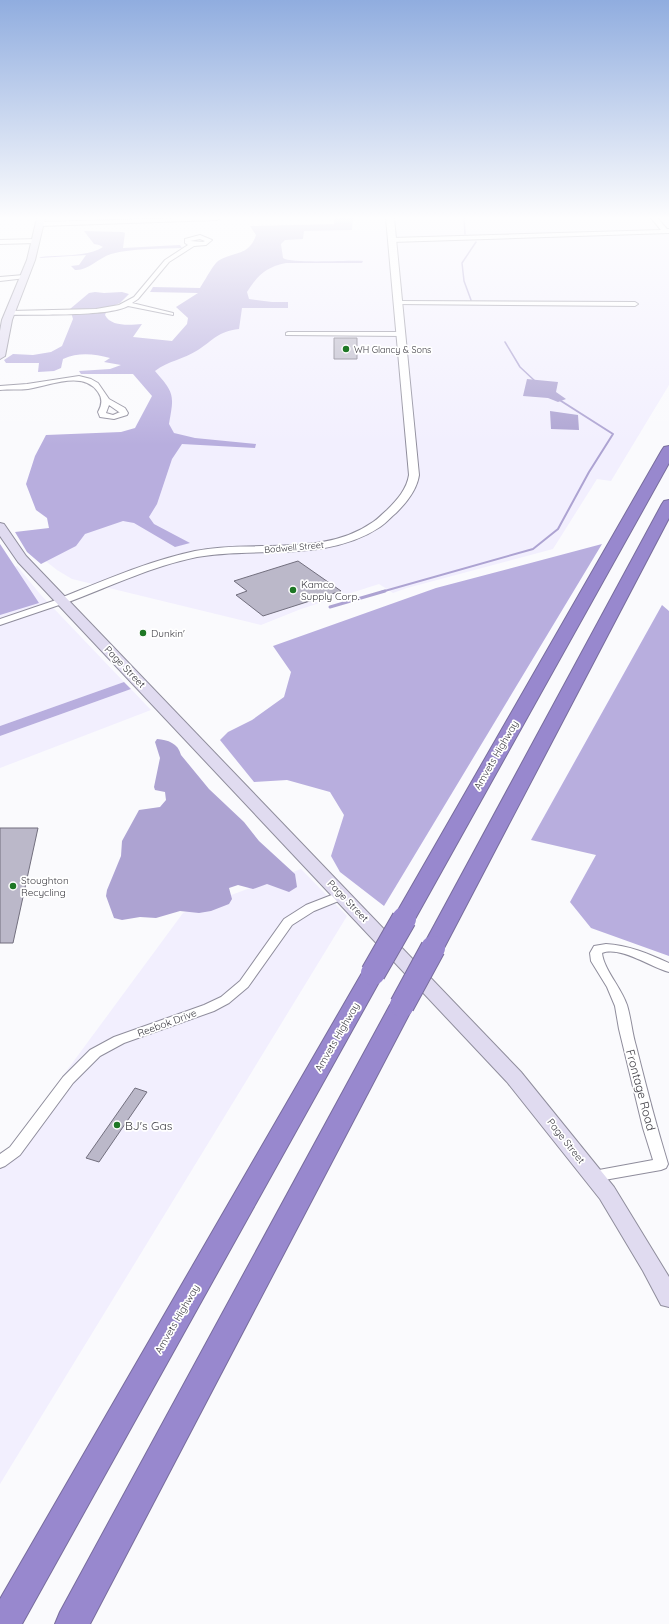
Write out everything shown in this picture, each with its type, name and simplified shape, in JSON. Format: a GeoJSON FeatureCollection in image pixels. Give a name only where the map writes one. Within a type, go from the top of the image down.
{"type":"FeatureCollection","features":[{"type":"Feature","properties":{"kind":"highway","name":"Amvets Highway"},"geometry":{"type":"LineString","coordinates":[[4,1624],[669,450]]}},
{"type":"Feature","properties":{"kind":"highway"},"geometry":{"type":"LineString","coordinates":[[72,1624],[669,504]]}},
{"type":"Feature","properties":{"kind":"main road"},"geometry":{"type":"LineString","coordinates":[[0,356],[2,329],[17,294]]}},
{"type":"Feature","properties":{"kind":"main road","name":"Page Street"},"geometry":{"type":"LineString","coordinates":[[0,527],[17,552],[62,601],[514,1076],[607,1193],[620,1212],[669,1298]]}},
{"type":"Feature","properties":{"kind":"street"},"geometry":{"type":"LineString","coordinates":[[10,312],[96,311],[128,304],[140,294]]}},
{"type":"Feature","properties":{"kind":"street","name":"Bodwell Street"},"geometry":{"type":"LineString","coordinates":[[62,601],[189,556],[217,552],[287,549],[322,545],[354,536],[380,523],[391,513],[407,493],[414,478],[397,294]]}},
{"type":"Feature","properties":{"kind":"street"},"geometry":{"type":"LineString","coordinates":[[398,303],[634,304]]}},
{"type":"Feature","properties":{"kind":"street"},"geometry":{"type":"LineString","coordinates":[[128,304],[171,314]]}},
{"type":"Feature","properties":{"kind":"street"},"geometry":{"type":"LineString","coordinates":[[288,334],[401,334]]}},
{"type":"Feature","properties":{"kind":"street"},"geometry":{"type":"LineString","coordinates":[[0,386],[31,386],[70,379],[90,381],[98,385],[106,400],[107,404],[102,412],[104,416],[114,417],[124,414],[124,411],[106,400]]}},
{"type":"Feature","properties":{"kind":"street"},"geometry":{"type":"LineString","coordinates":[[104,409],[111,406],[119,408]]}},
{"type":"Feature","properties":{"kind":"street"},"geometry":{"type":"LineString","coordinates":[[0,622],[62,601]]}},
{"type":"Feature","properties":{"kind":"street","name":"Reebok Drive"},"geometry":{"type":"LineString","coordinates":[[0,1162],[18,1148],[68,1080],[95,1053],[119,1040],[209,1008],[225,1000],[244,984],[288,922],[310,908],[342,895]]}},
{"type":"Feature","properties":{"kind":"street","name":"Frontage Road"},"geometry":{"type":"LineString","coordinates":[[593,1176],[662,1164],[650,1128],[620,1006],[613,987],[597,961],[596,953],[598,949],[604,947],[620,950],[669,968]]}},
{"type":"Feature","properties":{"kind":"shaded area"},"geometry":{"type":"Polygon","coordinates":[[[88,294],[129,294],[120,303],[108,308],[105,315],[112,322],[116,323],[127,325],[142,324],[133,337],[172,341],[187,324],[188,318],[176,307],[197,294],[248,294],[249,299],[272,302],[288,302],[288,308],[242,308],[239,329],[217,336],[193,353],[155,371],[170,390],[172,407],[169,424],[174,433],[195,438],[256,444],[255,448],[182,444],[172,459],[157,504],[149,517],[154,524],[190,543],[175,547],[134,523],[123,521],[85,534],[76,546],[41,564],[27,552],[15,532],[49,528],[47,518],[36,510],[26,484],[35,456],[46,435],[121,432],[135,428],[152,396],[133,374],[81,374],[79,371],[110,369],[121,365],[104,362],[110,358],[98,355],[75,355],[63,359],[61,368],[54,371],[38,372],[39,363],[6,363],[4,360],[13,354],[33,355],[51,352],[62,346],[73,319],[70,309],[88,294]]]}},
{"type":"Feature","properties":{"kind":"shaded area"},"geometry":{"type":"Polygon","coordinates":[[[234,294],[669,294],[669,385],[611,481],[597,479],[553,549],[393,593],[379,584],[301,609],[261,625],[72,579],[57,570],[38,555],[94,516],[155,397],[132,373],[192,347],[234,294]]]}},
{"type":"Feature","properties":{"kind":"shaded area"},"geometry":{"type":"Polygon","coordinates":[[[527,379],[558,382],[556,392],[566,399],[558,402],[548,398],[523,396],[527,379]]]}},
{"type":"Feature","properties":{"kind":"shaded area"},"geometry":{"type":"Polygon","coordinates":[[[550,411],[578,415],[579,430],[551,429],[550,411]]]}},
{"type":"Feature","properties":{"kind":"shaded area"},"geometry":{"type":"Polygon","coordinates":[[[0,544],[39,603],[0,615],[0,544]]]}},
{"type":"Feature","properties":{"kind":"shaded area"},"geometry":{"type":"Polygon","coordinates":[[[602,544],[384,906],[340,872],[331,856],[344,815],[330,792],[287,780],[254,782],[220,740],[228,732],[252,720],[284,697],[291,672],[273,646],[436,588],[602,544]]]}},
{"type":"Feature","properties":{"kind":"shaded area"},"geometry":{"type":"Polygon","coordinates":[[[17,566],[40,594],[124,682],[0,726],[0,571],[17,566]]]}},
{"type":"Feature","properties":{"kind":"shaded area"},"geometry":{"type":"Polygon","coordinates":[[[662,605],[669,611],[669,956],[591,928],[570,902],[596,855],[531,840],[662,605]]]}},
{"type":"Feature","properties":{"kind":"shaded area"},"geometry":{"type":"Polygon","coordinates":[[[124,682],[131,689],[0,736],[0,726],[124,682]]]}},
{"type":"Feature","properties":{"kind":"shaded area"},"geometry":{"type":"Polygon","coordinates":[[[131,689],[151,710],[0,768],[0,736],[131,689]]]}},
{"type":"Feature","properties":{"kind":"shaded area"},"geometry":{"type":"Polygon","coordinates":[[[157,739],[169,741],[178,748],[181,755],[209,789],[244,822],[259,841],[295,874],[297,887],[289,892],[267,884],[253,889],[238,885],[229,888],[232,899],[229,904],[211,911],[199,913],[180,911],[156,918],[140,917],[122,920],[114,918],[106,896],[121,856],[122,841],[139,810],[160,807],[166,800],[165,792],[155,790],[154,787],[160,758],[155,742],[157,739]]]}},
{"type":"Feature","properties":{"kind":"shaded area"},"geometry":{"type":"Polygon","coordinates":[[[301,869],[347,916],[0,1484],[0,1158],[3,1157],[183,913],[301,869]]]}},
{"type":"Feature","properties":{"kind":"building","name":"WH Glancy & Sons"},"geometry":{"type":"Polygon","coordinates":[[[334,338],[357,338],[357,359],[334,359],[334,338]]]}},
{"type":"Feature","properties":{"kind":"building","name":"Kamco Supply Corp."},"geometry":{"type":"Polygon","coordinates":[[[298,561],[341,591],[263,616],[236,595],[247,591],[234,581],[298,561]]]}},
{"type":"Feature","properties":{"kind":"building","name":"Stoughton Recycling"},"geometry":{"type":"Polygon","coordinates":[[[0,828],[38,828],[13,943],[0,943],[0,828]]]}},
{"type":"Feature","properties":{"kind":"building","name":"BJ's Gas"},"geometry":{"type":"Polygon","coordinates":[[[135,1088],[147,1092],[99,1162],[86,1158],[135,1088]]]}},
{"type":"Feature","properties":{"kind":"waterway"},"geometry":{"type":"LineString","coordinates":[[469,294],[471,300]]}},
{"type":"Feature","properties":{"kind":"waterway"},"geometry":{"type":"LineString","coordinates":[[505,342],[520,367],[536,382]]}},
{"type":"Feature","properties":{"kind":"waterway"},"geometry":{"type":"LineString","coordinates":[[381,592],[533,549],[558,529],[589,472],[613,434],[558,399]]}},
{"type":"Feature","properties":{"kind":"waterway"},"geometry":{"type":"LineString","coordinates":[[330,607],[385,591]]}},
{"type":"Feature","properties":{"kind":"place","name":"WH Glancy & Sons"},"geometry":{"type":"Point","coordinates":[346,349]}},
{"type":"Feature","properties":{"kind":"place","name":"Kamco Supply Corp."},"geometry":{"type":"Point","coordinates":[293,590]}},
{"type":"Feature","properties":{"kind":"place","name":"Dunkin'"},"geometry":{"type":"Point","coordinates":[143,633]}},
{"type":"Feature","properties":{"kind":"place","name":"Stoughton Recycling"},"geometry":{"type":"Point","coordinates":[13,886]}},
{"type":"Feature","properties":{"kind":"place","name":"BJ's Gas"},"geometry":{"type":"Point","coordinates":[117,1125]}}]}
